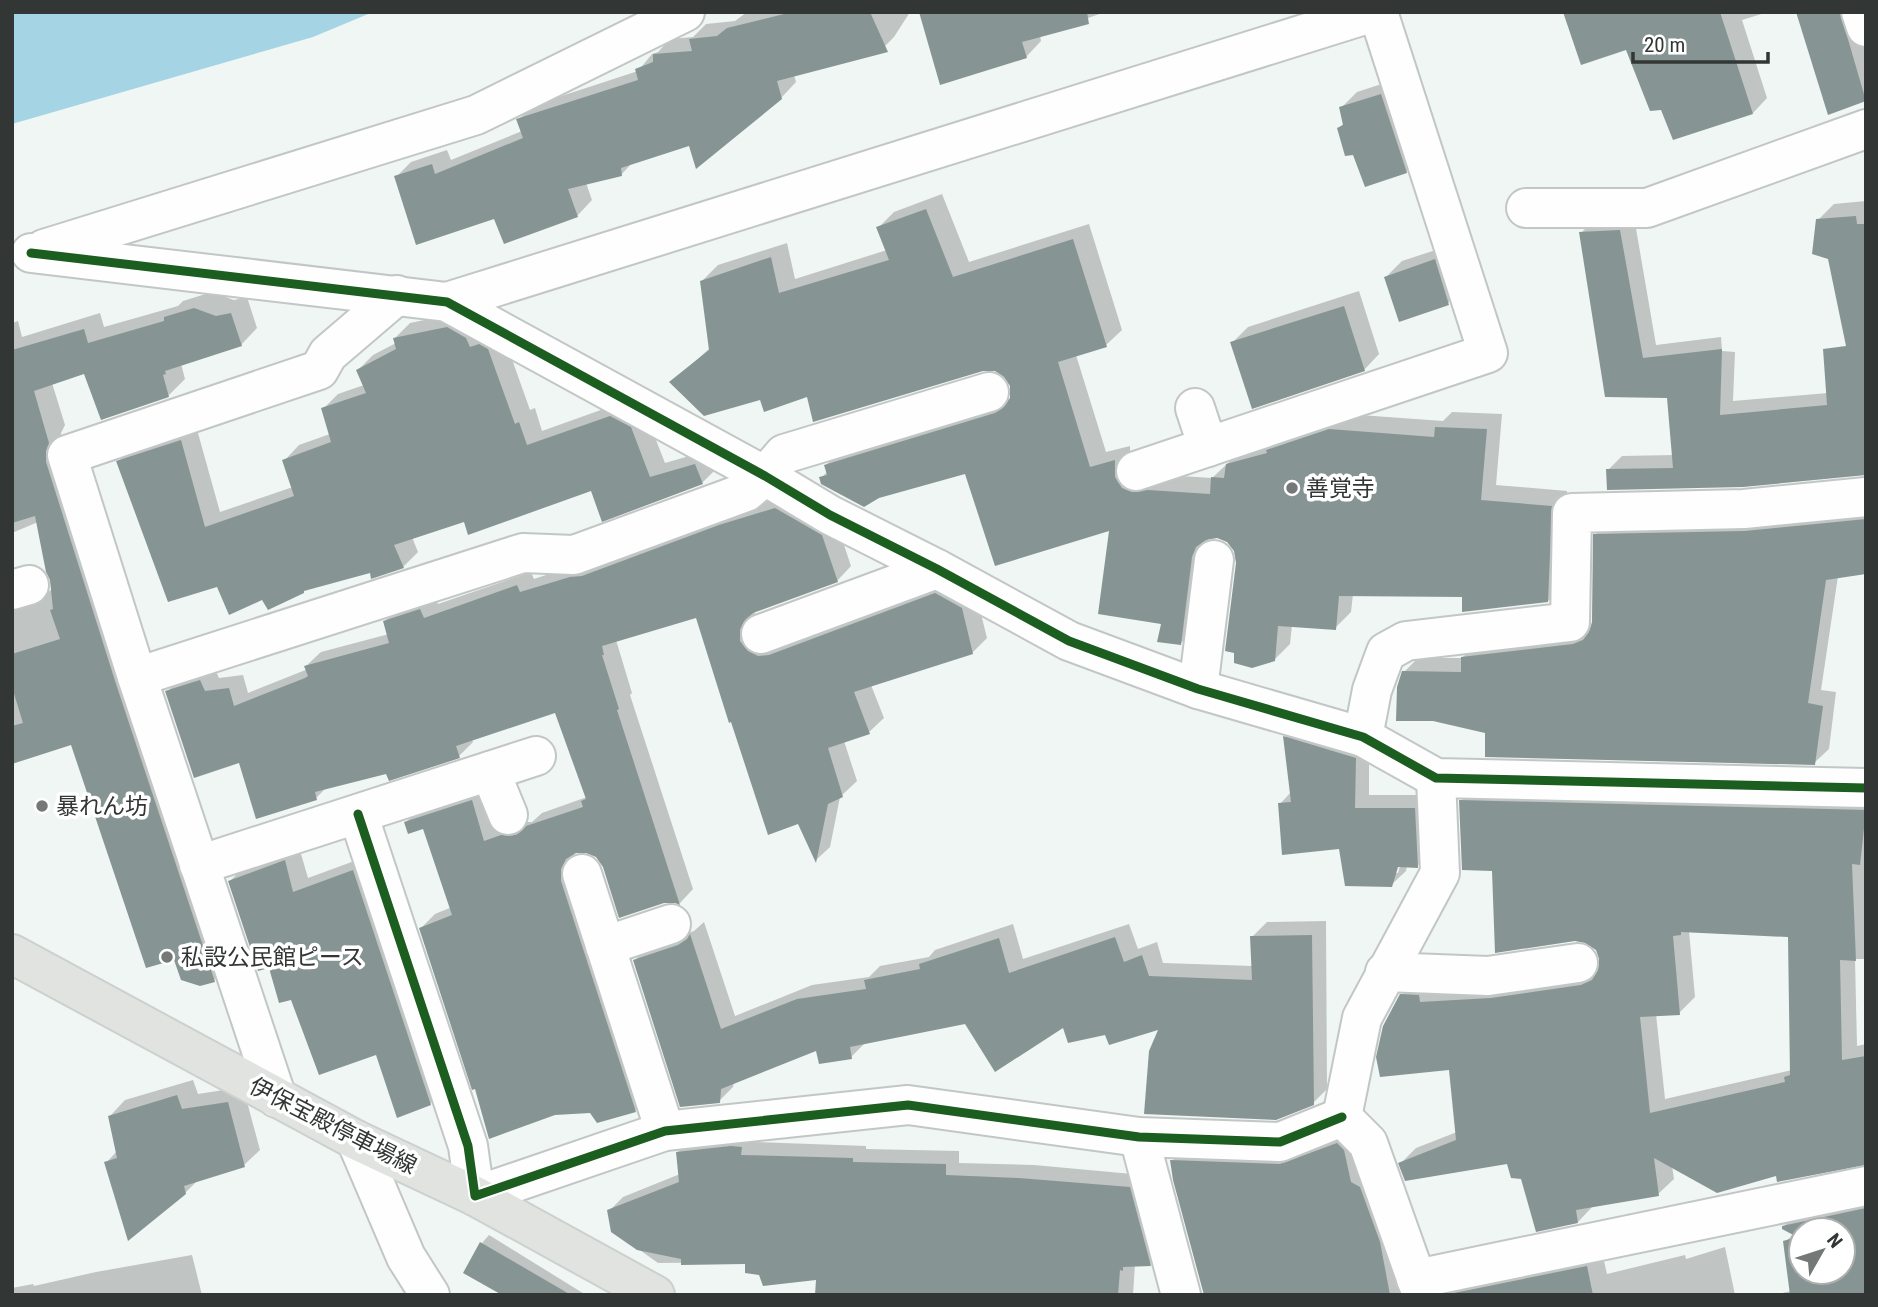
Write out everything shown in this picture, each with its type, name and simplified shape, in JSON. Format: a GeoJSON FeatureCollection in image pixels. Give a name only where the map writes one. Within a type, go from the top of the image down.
{"type":"FeatureCollection","features":[{"type":"Feature","properties":{"kind":"main road","name":"伊保宝殿停車場線"},"geometry":{"type":"LineString","coordinates":[[12,954],[276,1098],[356,1140],[475,1196],[655,1295]]}},
{"type":"Feature","properties":{"kind":"street"},"geometry":{"type":"LineString","coordinates":[[447,302],[1376,12],[1488,353],[1136,471]]}},
{"type":"Feature","properties":{"kind":"street"},"geometry":{"type":"LineString","coordinates":[[1861,12],[1866,27]]}},
{"type":"Feature","properties":{"kind":"street"},"geometry":{"type":"LineString","coordinates":[[22,256],[475,115],[666,17]]}},
{"type":"Feature","properties":{"kind":"street"},"geometry":{"type":"LineString","coordinates":[[1526,208],[1647,208],[1866,130]]}},
{"type":"Feature","properties":{"kind":"street"},"geometry":{"type":"LineString","coordinates":[[22,256],[447,302],[765,475],[831,515],[1069,641],[1198,689],[1363,737],[1436,778],[1866,788]]}},
{"type":"Feature","properties":{"kind":"street"},"geometry":{"type":"LineString","coordinates":[[276,1098],[67,455],[319,370],[328,355],[397,295]]}},
{"type":"Feature","properties":{"kind":"street"},"geometry":{"type":"LineString","coordinates":[[137,677],[523,553],[575,555],[746,492],[783,454],[989,392]]}},
{"type":"Feature","properties":{"kind":"street"},"geometry":{"type":"LineString","coordinates":[[1195,408],[1208,447]]}},
{"type":"Feature","properties":{"kind":"street"},"geometry":{"type":"LineString","coordinates":[[1363,737],[1372,690],[1385,652],[1406,641],[1570,622],[1572,513],[1744,509],[1866,497]]}},
{"type":"Feature","properties":{"kind":"street"},"geometry":{"type":"LineString","coordinates":[[1198,689],[1214,560]]}},
{"type":"Feature","properties":{"kind":"street"},"geometry":{"type":"LineString","coordinates":[[761,634],[937,569]]}},
{"type":"Feature","properties":{"kind":"street"},"geometry":{"type":"LineString","coordinates":[[200,865],[536,756]]}},
{"type":"Feature","properties":{"kind":"street"},"geometry":{"type":"LineString","coordinates":[[490,771],[508,815]]}},
{"type":"Feature","properties":{"kind":"street"},"geometry":{"type":"LineString","coordinates":[[1342,1117],[1362,1018],[1440,873],[1436,778]]}},
{"type":"Feature","properties":{"kind":"street"},"geometry":{"type":"LineString","coordinates":[[358,814],[467,1146],[475,1196],[665,1131],[908,1105],[1139,1137],[1280,1142],[1342,1117]]}},
{"type":"Feature","properties":{"kind":"street"},"geometry":{"type":"LineString","coordinates":[[582,874],[665,1131]]}},
{"type":"Feature","properties":{"kind":"street"},"geometry":{"type":"LineString","coordinates":[[605,946],[671,924]]}},
{"type":"Feature","properties":{"kind":"street"},"geometry":{"type":"LineString","coordinates":[[1385,972],[1488,976],[1578,963]]}},
{"type":"Feature","properties":{"kind":"street"},"geometry":{"type":"LineString","coordinates":[[1342,1117],[1368,1143],[1419,1287],[1866,1186]]}},
{"type":"Feature","properties":{"kind":"street"},"geometry":{"type":"LineString","coordinates":[[1139,1137],[1181,1295]]}},
{"type":"Feature","properties":{"kind":"street"},"geometry":{"type":"LineString","coordinates":[[356,1140],[406,1256],[430,1295]]}},
{"type":"Feature","properties":{"kind":"water"},"geometry":{"type":"Polygon","coordinates":[[[12,12],[373,12],[313,37],[12,124],[12,12]]]}},
{"type":"Feature","properties":{"kind":"building"},"geometry":{"type":"Polygon","coordinates":[[[792,12],[870,12],[888,52],[777,81],[782,99],[696,169],[689,146],[621,168],[622,176],[568,189],[578,217],[504,244],[494,219],[416,245],[394,176],[432,164],[435,174],[523,138],[516,119],[638,80],[635,69],[653,62],[653,54],[692,51],[689,39],[717,36],[727,28],[792,12]]]}},
{"type":"Feature","properties":{"kind":"building"},"geometry":{"type":"Polygon","coordinates":[[[919,12],[1087,12],[1089,24],[1022,42],[1027,58],[940,85],[919,12]]]}},
{"type":"Feature","properties":{"kind":"building"},"geometry":{"type":"Polygon","coordinates":[[[1563,12],[1720,12],[1753,114],[1673,140],[1661,110],[1650,111],[1626,50],[1581,65],[1563,12]]]}},
{"type":"Feature","properties":{"kind":"building"},"geometry":{"type":"Polygon","coordinates":[[[1796,12],[1840,12],[1866,101],[1828,115],[1796,12]]]}},
{"type":"Feature","properties":{"kind":"building"},"geometry":{"type":"Polygon","coordinates":[[[1381,94],[1407,173],[1365,187],[1353,155],[1345,156],[1337,128],[1343,125],[1339,107],[1381,94]]]}},
{"type":"Feature","properties":{"kind":"building"},"geometry":{"type":"Polygon","coordinates":[[[926,209],[953,277],[1073,239],[1107,347],[1058,362],[1090,467],[1115,460],[1115,477],[1122,488],[1132,492],[1148,490],[1210,494],[1211,477],[1224,478],[1226,464],[1267,453],[1266,450],[1329,429],[1434,437],[1435,427],[1487,429],[1481,500],[1552,506],[1548,602],[1462,612],[1462,597],[1339,596],[1336,630],[1278,626],[1275,661],[1252,668],[1234,663],[1234,653],[1225,651],[1236,563],[1234,551],[1227,542],[1217,538],[1206,540],[1196,547],[1192,557],[1181,645],[1157,642],[1161,624],[1098,614],[1109,531],[995,566],[965,474],[879,498],[864,507],[821,484],[819,477],[827,475],[824,465],[995,413],[1004,407],[1010,398],[1010,386],[1004,377],[995,371],[983,371],[813,422],[807,397],[764,412],[760,400],[704,416],[669,382],[709,350],[700,281],[771,257],[779,293],[889,260],[876,227],[926,209]]]}},
{"type":"Feature","properties":{"kind":"building"},"geometry":{"type":"Polygon","coordinates":[[[1856,216],[1857,224],[1866,224],[1866,475],[1743,487],[1607,490],[1606,469],[1673,468],[1667,398],[1605,397],[1579,232],[1620,230],[1643,358],[1722,349],[1720,415],[1827,405],[1823,349],[1846,346],[1828,259],[1812,254],[1816,219],[1856,216]]]}},
{"type":"Feature","properties":{"kind":"building"},"geometry":{"type":"Polygon","coordinates":[[[1435,259],[1449,305],[1399,322],[1384,277],[1435,259]]]}},
{"type":"Feature","properties":{"kind":"building"},"geometry":{"type":"Polygon","coordinates":[[[1344,306],[1365,371],[1252,409],[1230,342],[1344,306]]]}},
{"type":"Feature","properties":{"kind":"building"},"geometry":{"type":"Polygon","coordinates":[[[194,308],[216,316],[231,313],[242,346],[165,371],[166,374],[163,375],[169,397],[101,420],[84,374],[34,391],[49,443],[46,462],[215,982],[200,986],[181,980],[174,960],[146,968],[71,745],[12,764],[12,726],[23,723],[12,687],[12,654],[60,639],[50,610],[53,609],[50,580],[35,516],[12,523],[12,350],[84,329],[88,343],[164,321],[164,317],[194,308]]]}},
{"type":"Feature","properties":{"kind":"building"},"geometry":{"type":"Polygon","coordinates":[[[447,327],[466,338],[470,347],[479,344],[488,349],[515,424],[519,422],[527,445],[610,416],[631,427],[650,477],[695,464],[703,484],[602,522],[591,491],[468,535],[464,522],[394,545],[404,568],[371,579],[370,573],[304,591],[268,610],[262,600],[229,615],[217,587],[168,602],[116,461],[181,440],[205,527],[294,496],[282,460],[331,442],[321,408],[366,393],[356,370],[396,349],[393,338],[447,327]]]}},
{"type":"Feature","properties":{"kind":"building"},"geometry":{"type":"Polygon","coordinates":[[[775,508],[822,535],[838,582],[753,613],[745,620],[740,630],[740,641],[748,651],[758,656],[769,655],[935,593],[962,608],[973,654],[854,692],[870,734],[828,748],[843,797],[828,804],[816,863],[798,824],[768,835],[696,618],[602,646],[602,655],[619,709],[617,710],[680,905],[664,903],[619,918],[603,867],[596,857],[576,853],[566,859],[561,869],[561,881],[636,1112],[597,1123],[590,1113],[555,1115],[489,1139],[475,1089],[472,1090],[419,928],[452,915],[423,829],[408,834],[404,822],[472,800],[484,841],[501,835],[516,835],[526,826],[583,807],[581,801],[586,799],[555,713],[456,746],[460,758],[389,781],[386,774],[315,792],[317,800],[256,819],[239,763],[194,778],[165,691],[200,680],[205,691],[229,688],[234,706],[305,678],[308,676],[304,666],[389,643],[383,621],[420,609],[424,618],[517,585],[520,592],[582,576],[719,525],[775,508]]]}},
{"type":"Feature","properties":{"kind":"building"},"geometry":{"type":"Polygon","coordinates":[[[1866,519],[1866,574],[1826,580],[1808,703],[1823,706],[1815,765],[1485,757],[1485,733],[1433,721],[1396,721],[1397,687],[1402,671],[1461,672],[1461,657],[1573,644],[1583,640],[1592,622],[1593,534],[1745,531],[1866,519]]]}},
{"type":"Feature","properties":{"kind":"building"},"geometry":{"type":"Polygon","coordinates":[[[1283,736],[1356,758],[1355,808],[1415,808],[1418,868],[1398,867],[1392,887],[1345,886],[1339,849],[1282,855],[1278,803],[1291,802],[1283,736]]]}},
{"type":"Feature","properties":{"kind":"building"},"geometry":{"type":"Polygon","coordinates":[[[1459,800],[1866,810],[1860,865],[1852,864],[1856,961],[1840,960],[1842,1060],[1866,1056],[1866,1165],[1777,1182],[1776,1176],[1717,1193],[1654,1158],[1659,1196],[1576,1210],[1578,1223],[1536,1232],[1521,1179],[1511,1178],[1507,1164],[1405,1181],[1398,1163],[1456,1140],[1449,1070],[1380,1077],[1376,1057],[1383,1026],[1400,994],[1419,995],[1420,1002],[1491,998],[1581,985],[1592,980],[1598,970],[1596,950],[1585,943],[1575,941],[1495,953],[1492,871],[1462,870],[1459,800]],[[1681,932],[1681,935],[1673,936],[1680,1015],[1640,1017],[1650,1113],[1785,1082],[1784,1077],[1790,1075],[1788,937],[1681,932]]]}},
{"type":"Feature","properties":{"kind":"building"},"geometry":{"type":"Polygon","coordinates":[[[285,860],[293,892],[353,870],[431,1105],[397,1118],[376,1055],[319,1075],[291,1000],[279,1003],[269,968],[258,971],[228,881],[285,860]]]}},
{"type":"Feature","properties":{"kind":"building"},"geometry":{"type":"Polygon","coordinates":[[[690,934],[721,1029],[797,999],[866,989],[864,980],[920,969],[919,964],[999,938],[1009,973],[1115,937],[1124,962],[1142,955],[1149,976],[1252,980],[1250,936],[1312,935],[1314,1105],[1276,1120],[1144,1114],[1149,1051],[1158,1030],[1109,1045],[1105,1035],[1068,1043],[1063,1028],[995,1072],[965,1024],[850,1047],[852,1059],[819,1064],[816,1051],[721,1089],[720,1103],[680,1107],[633,960],[678,945],[690,934]]]}},
{"type":"Feature","properties":{"kind":"building"},"geometry":{"type":"Polygon","coordinates":[[[177,1095],[182,1109],[228,1102],[245,1167],[184,1186],[186,1194],[128,1241],[104,1162],[117,1158],[108,1116],[177,1095]]]}},
{"type":"Feature","properties":{"kind":"building"},"geometry":{"type":"Polygon","coordinates":[[[1337,1143],[1344,1150],[1351,1182],[1360,1187],[1380,1242],[1390,1295],[1204,1295],[1170,1160],[1280,1164],[1337,1143]]]}},
{"type":"Feature","properties":{"kind":"building"},"geometry":{"type":"Polygon","coordinates":[[[742,1147],[741,1155],[946,1164],[946,1175],[1130,1187],[1151,1266],[1123,1267],[1123,1271],[1120,1270],[1118,1295],[815,1295],[816,1280],[763,1286],[759,1275],[745,1273],[745,1264],[681,1265],[681,1259],[637,1250],[611,1232],[607,1210],[679,1182],[676,1152],[742,1147]]]}},
{"type":"Feature","properties":{"kind":"building"},"geometry":{"type":"Polygon","coordinates":[[[1866,1208],[1866,1295],[1790,1295],[1789,1286],[1857,1286],[1857,1216],[1829,1216],[1866,1208]]]}},
{"type":"Feature","properties":{"kind":"building"},"geometry":{"type":"Polygon","coordinates":[[[1787,1240],[1787,1272],[1783,1241],[1787,1240]]]}},
{"type":"Feature","properties":{"kind":"building"},"geometry":{"type":"Polygon","coordinates":[[[480,1242],[571,1295],[502,1295],[463,1273],[480,1242]]]}},
{"type":"Feature","properties":{"kind":"building"},"geometry":{"type":"Polygon","coordinates":[[[1587,1266],[1593,1295],[1454,1295],[1454,1293],[1587,1266]]]}},
{"type":"Feature","properties":{"kind":"cycle path"},"geometry":{"type":"LineString","coordinates":[[31,253],[447,302],[765,476],[830,515],[937,569],[1069,641],[1198,689],[1363,737],[1436,778],[1866,788]]}},
{"type":"Feature","properties":{"kind":"cycle path"},"geometry":{"type":"LineString","coordinates":[[358,814],[468,1146],[475,1196],[665,1131],[908,1105],[1139,1137],[1280,1142],[1342,1117]]}},
{"type":"Feature","properties":{"kind":"place","name":"善覚寺"},"geometry":{"type":"Point","coordinates":[1292,488]}},
{"type":"Feature","properties":{"kind":"place","name":"暴れん坊"},"geometry":{"type":"Point","coordinates":[42,806]}},
{"type":"Feature","properties":{"kind":"place","name":"私設公民館ピース"},"geometry":{"type":"Point","coordinates":[167,957]}}]}
